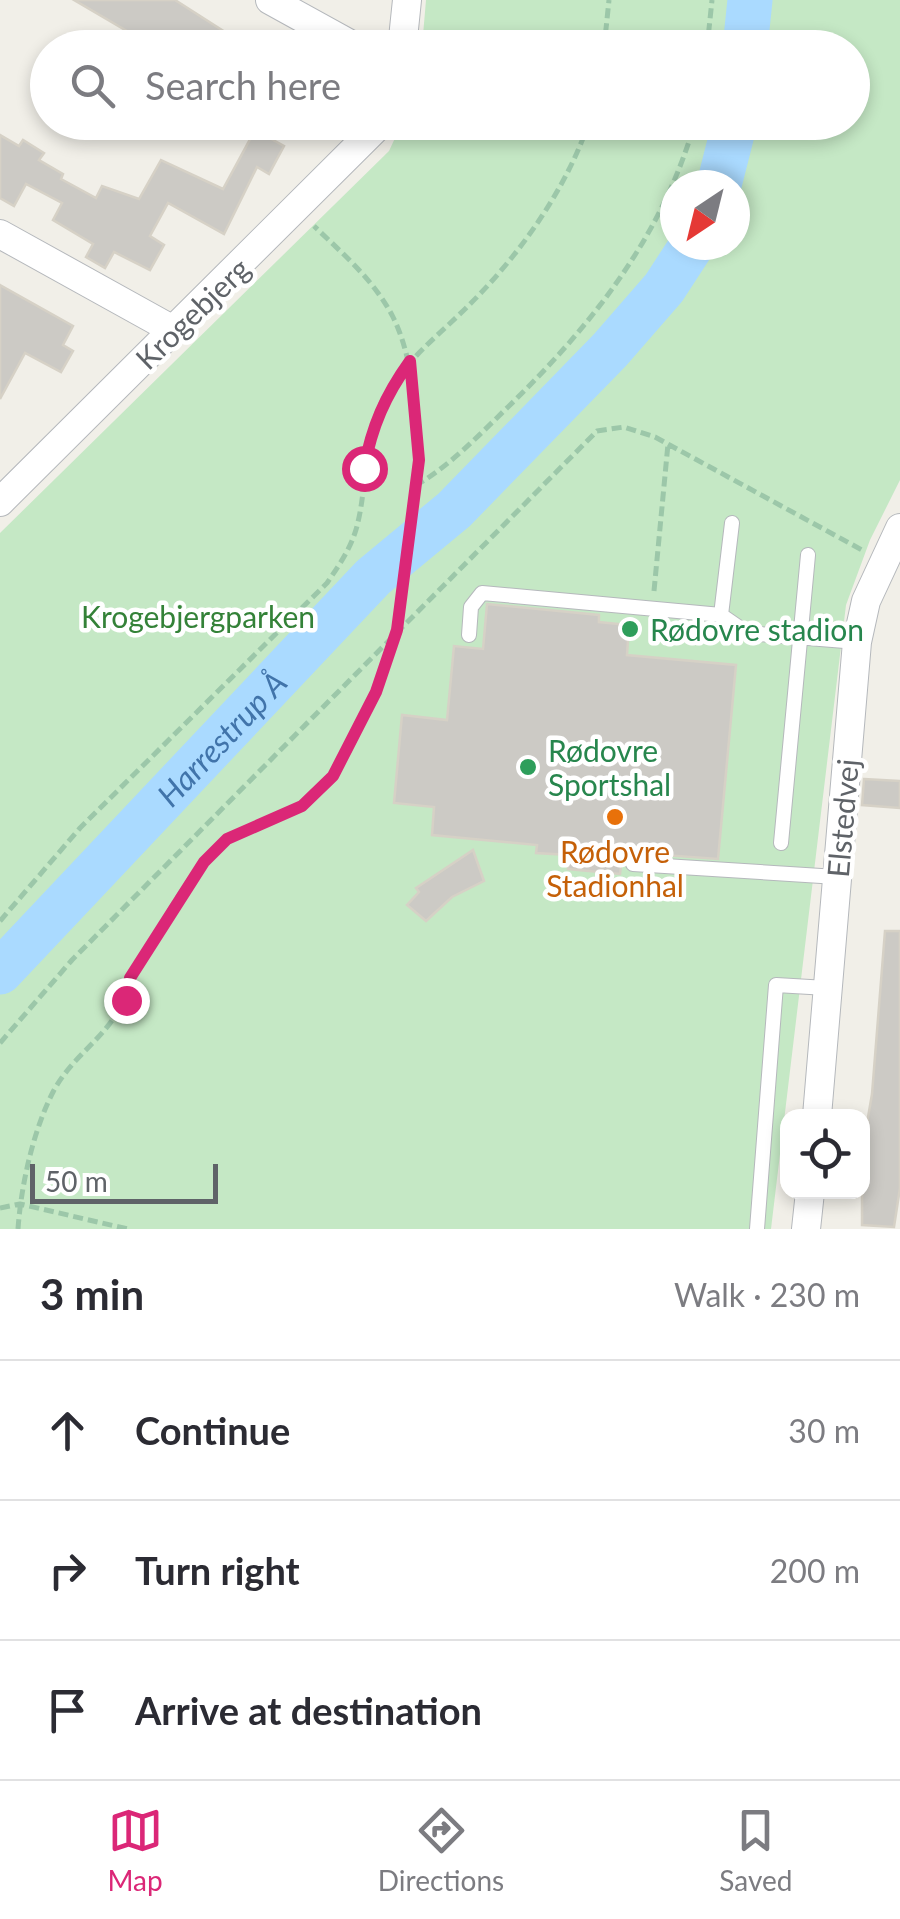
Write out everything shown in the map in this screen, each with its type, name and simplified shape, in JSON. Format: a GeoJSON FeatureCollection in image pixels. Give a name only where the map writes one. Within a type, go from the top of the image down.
{"type":"FeatureCollection","features":[{"type":"Feature","properties":{"kind":"street"},"geometry":{"type":"LineString","coordinates":[[270,0],[324,30]]}},
{"type":"Feature","properties":{"kind":"street"},"geometry":{"type":"LineString","coordinates":[[404,30],[407,0]]}},
{"type":"Feature","properties":{"kind":"street","name":"Krogebjerg"},"geometry":{"type":"LineString","coordinates":[[0,502],[298,211],[365,140]]}},
{"type":"Feature","properties":{"kind":"street"},"geometry":{"type":"LineString","coordinates":[[0,234],[175,331]]}},
{"type":"Feature","properties":{"kind":"street","name":"Elstedvej"},"geometry":{"type":"LineString","coordinates":[[818,1109],[857,642],[866,601],[900,528]]}},
{"type":"Feature","properties":{"kind":"street"},"geometry":{"type":"LineString","coordinates":[[806,1229],[809,1199]]}},
{"type":"Feature","properties":{"kind":"lane"},"geometry":{"type":"LineString","coordinates":[[721,614],[732,524]]}},
{"type":"Feature","properties":{"kind":"lane"},"geometry":{"type":"LineString","coordinates":[[781,843],[808,556]]}},
{"type":"Feature","properties":{"kind":"lane"},"geometry":{"type":"LineString","coordinates":[[469,635],[472,607],[482,593],[721,614],[747,633],[857,642]]}},
{"type":"Feature","properties":{"kind":"lane"},"geometry":{"type":"LineString","coordinates":[[633,864],[837,876]]}},
{"type":"Feature","properties":{"kind":"lane"},"geometry":{"type":"LineString","coordinates":[[757,1229],[776,986],[827,988]]}},
{"type":"Feature","properties":{"kind":"path"},"geometry":{"type":"LineString","coordinates":[[606,30],[609,0]]}},
{"type":"Feature","properties":{"kind":"path"},"geometry":{"type":"LineString","coordinates":[[709,30],[712,0]]}},
{"type":"Feature","properties":{"kind":"path"},"geometry":{"type":"LineString","coordinates":[[0,921],[80,828],[327,583],[346,555],[358,522],[371,429],[384,398],[410,361],[471,304],[510,258],[572,165],[582,140]]}},
{"type":"Feature","properties":{"kind":"path"},"geometry":{"type":"LineString","coordinates":[[415,486],[444,468],[582,331],[625,274],[660,214],[687,140]]}},
{"type":"Feature","properties":{"kind":"path"},"geometry":{"type":"LineString","coordinates":[[18,1229],[20,1204],[54,1090],[104,1034],[126,1000],[130,978],[204,862],[227,839],[302,806],[333,776],[376,692],[397,630],[419,460],[410,361],[392,316],[369,279],[298,211]]}},
{"type":"Feature","properties":{"kind":"path"},"geometry":{"type":"LineString","coordinates":[[0,1043],[72,960],[598,432],[624,427],[668,444],[883,561]]}},
{"type":"Feature","properties":{"kind":"path"},"geometry":{"type":"LineString","coordinates":[[652,608],[668,444]]}},
{"type":"Feature","properties":{"kind":"path"},"geometry":{"type":"LineString","coordinates":[[0,1208],[20,1204],[128,1229]]}},
{"type":"Feature","properties":{"kind":"green space","name":"Krogebjergparken"},"geometry":{"type":"Polygon","coordinates":[[[426,0],[900,0],[900,480],[870,540],[846,605],[785,1109],[780,1109],[780,1154],[771,1229],[0,1229],[0,533],[389,151],[394,140],[870,140],[870,30],[423,30],[426,0]]]}},
{"type":"Feature","properties":{"kind":"building"},"geometry":{"type":"Polygon","coordinates":[[[74,0],[175,0],[222,30],[125,30],[74,0]]]}},
{"type":"Feature","properties":{"kind":"building"},"geometry":{"type":"Polygon","coordinates":[[[0,135],[19,146],[23,140],[44,153],[39,160],[63,174],[61,179],[96,198],[102,186],[139,199],[161,160],[223,189],[250,140],[273,140],[284,146],[269,174],[257,167],[224,234],[168,203],[150,236],[164,245],[150,270],[114,252],[105,268],[86,257],[93,244],[53,220],[62,203],[26,184],[14,206],[0,198],[0,135]]]}},
{"type":"Feature","properties":{"kind":"building"},"geometry":{"type":"Polygon","coordinates":[[[0,285],[73,326],[63,345],[73,351],[61,372],[25,353],[0,399],[0,285]]]}},
{"type":"Feature","properties":{"kind":"building","name":"Rødovre Sportshal"},"geometry":{"type":"Polygon","coordinates":[[[487,604],[599,615],[599,622],[629,625],[627,655],[736,665],[718,859],[623,852],[620,874],[568,869],[569,855],[536,853],[537,845],[432,835],[434,807],[394,803],[402,715],[447,720],[454,646],[483,649],[487,604]]]}},
{"type":"Feature","properties":{"kind":"building"},"geometry":{"type":"Polygon","coordinates":[[[864,779],[900,781],[900,808],[862,805],[864,779]]]}},
{"type":"Feature","properties":{"kind":"building"},"geometry":{"type":"Polygon","coordinates":[[[473,850],[484,881],[452,897],[426,921],[407,905],[419,892],[416,888],[473,850]]]}},
{"type":"Feature","properties":{"kind":"building"},"geometry":{"type":"Polygon","coordinates":[[[885,931],[900,931],[900,1188],[894,1227],[862,1225],[862,1199],[870,1199],[872,1094],[885,931]]]}},
{"type":"Feature","properties":{"kind":"waterway","name":"Harrestrup Å"},"geometry":{"type":"LineString","coordinates":[[747,30],[750,0]]}},
{"type":"Feature","properties":{"kind":"waterway","name":"Harrestrup Å"},"geometry":{"type":"LineString","coordinates":[[723,170],[730,140]]}},
{"type":"Feature","properties":{"kind":"waterway","name":"Harrestrup Å"},"geometry":{"type":"LineString","coordinates":[[0,972],[373,577],[454,510],[610,350],[664,288],[682,260]]}},
{"type":"Feature","properties":{"kind":"place","name":"Rødovre stadion"},"geometry":{"type":"Point","coordinates":[630,629]}},
{"type":"Feature","properties":{"kind":"place","name":"Rødovre Sportshal"},"geometry":{"type":"Point","coordinates":[528,767]}},
{"type":"Feature","properties":{"kind":"place","name":"Rødovre Stadionhal"},"geometry":{"type":"Point","coordinates":[615,817]}},
{"type":"Feature","properties":{"kind":"route"},"geometry":{"type":"LineString","coordinates":[[126,1000],[130,978],[204,862],[227,839],[302,806],[333,776],[376,692],[397,630],[419,460],[410,361],[384,398],[371,429],[364,468]]}}]}
